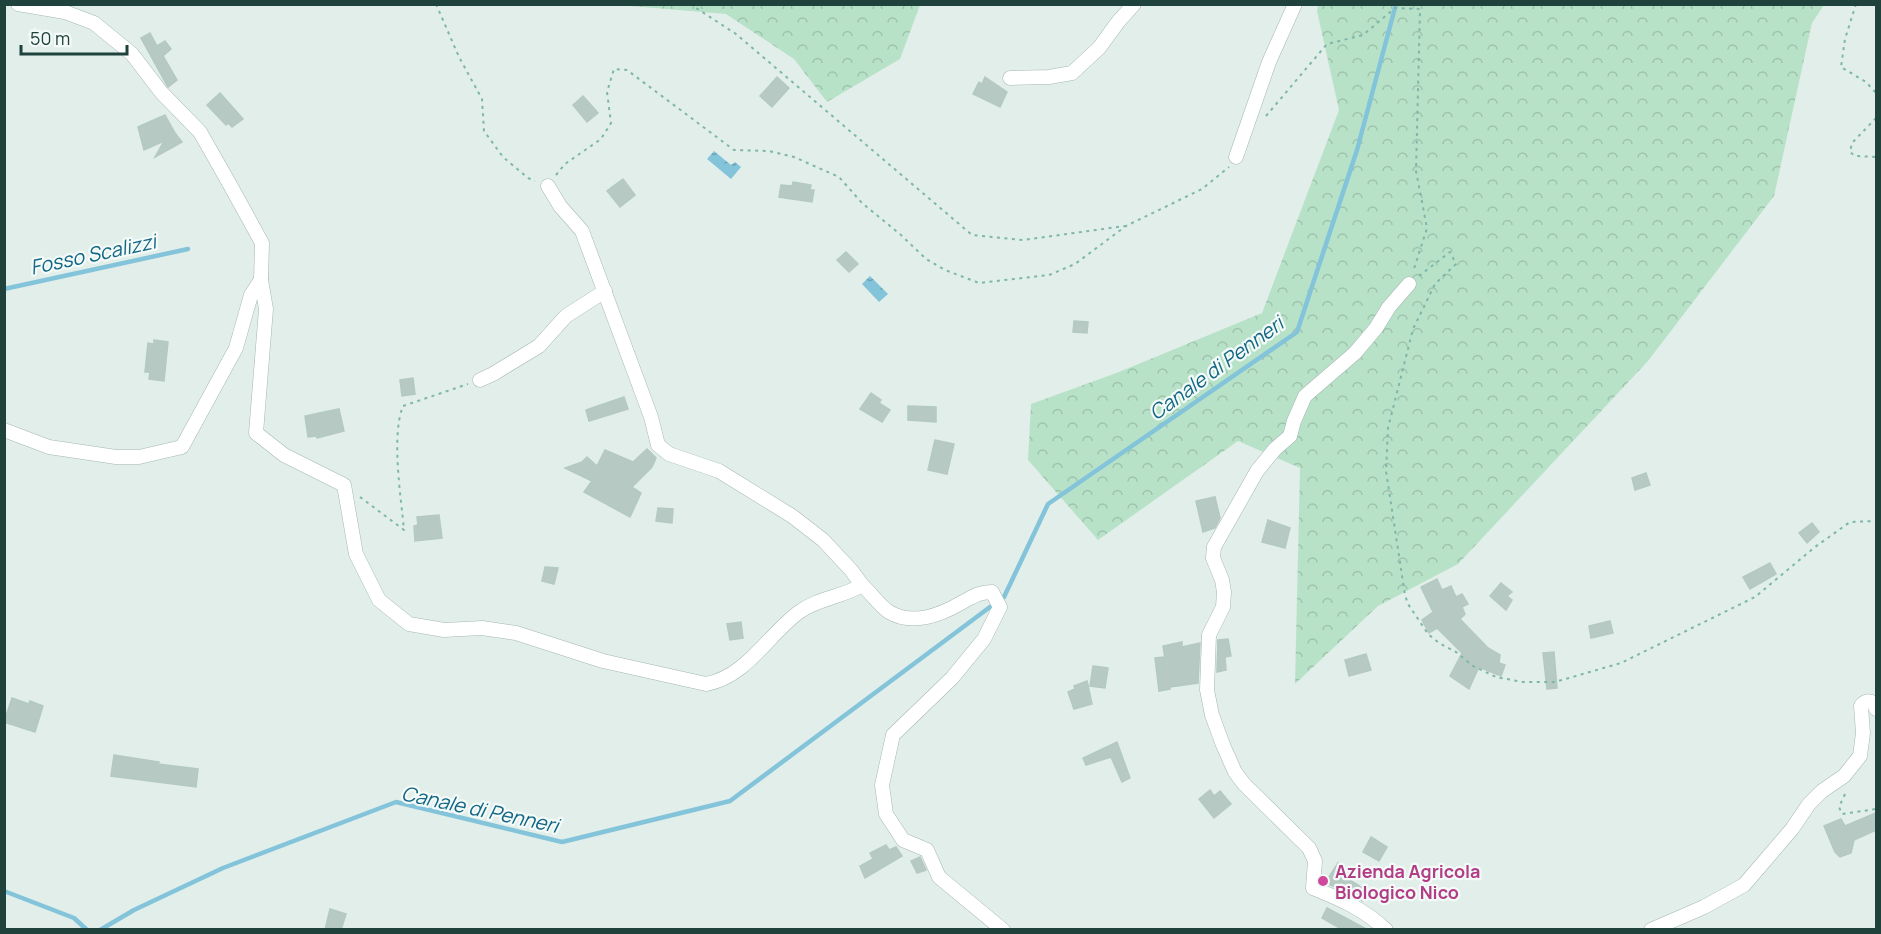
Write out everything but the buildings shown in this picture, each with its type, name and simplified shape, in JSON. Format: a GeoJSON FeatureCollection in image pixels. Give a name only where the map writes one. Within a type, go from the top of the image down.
{"type":"FeatureCollection","features":[{"type":"Feature","properties":{"kind":"street"},"geometry":{"type":"LineString","coordinates":[[18,4],[66,12],[94,23],[132,54],[161,92],[200,132],[262,243],[261,280],[266,309],[256,433],[284,455],[344,485],[356,554],[379,600],[409,624],[444,630],[482,628],[516,633],[603,661],[706,684],[722,681],[760,651],[798,612],[814,603],[853,591],[862,585]]}},
{"type":"Feature","properties":{"kind":"street"},"geometry":{"type":"LineString","coordinates":[[1010,78],[1072,73],[1099,48],[1118,21],[1134,4]]}},
{"type":"Feature","properties":{"kind":"street"},"geometry":{"type":"LineString","coordinates":[[1236,158],[1269,62],[1295,4]]}},
{"type":"Feature","properties":{"kind":"street"},"geometry":{"type":"LineString","coordinates":[[548,186],[560,206],[582,231],[651,417],[658,445],[669,454],[719,471],[792,516],[824,540],[862,585],[889,611],[904,618],[927,618],[944,613],[981,592],[992,592],[1000,607],[984,639],[952,678],[893,735],[882,785],[886,814],[903,840],[927,850],[939,877],[1003,930]]}},
{"type":"Feature","properties":{"kind":"street"},"geometry":{"type":"LineString","coordinates":[[4,429],[49,447],[116,457],[139,457],[182,447],[236,348],[251,295],[261,280]]}},
{"type":"Feature","properties":{"kind":"street"},"geometry":{"type":"LineString","coordinates":[[1386,930],[1360,908],[1313,888],[1315,861],[1309,848],[1264,806],[1235,772],[1222,745],[1207,690],[1209,635],[1223,607],[1224,592],[1213,558],[1214,547],[1257,471],[1275,449],[1290,436],[1305,396],[1354,353],[1409,284]]}},
{"type":"Feature","properties":{"kind":"street"},"geometry":{"type":"LineString","coordinates":[[480,380],[539,346],[566,316],[605,291]]}},
{"type":"Feature","properties":{"kind":"street"},"geometry":{"type":"LineString","coordinates":[[1652,930],[1704,907],[1744,885],[1786,837],[1809,804],[1822,791],[1844,776],[1860,756],[1863,733],[1862,706],[1864,702],[1870,701],[1874,703],[1876,709]]}},
{"type":"Feature","properties":{"kind":"path"},"geometry":{"type":"LineString","coordinates":[[436,4],[459,57],[482,99],[484,130],[503,157],[528,178],[548,186],[565,164],[601,139],[611,123],[606,92],[614,69],[627,70],[734,150],[769,151],[794,157],[840,177],[861,203],[901,235],[926,259],[945,270],[979,283],[1048,275],[1075,264],[1126,226],[1202,189],[1223,173],[1236,158]]}},
{"type":"Feature","properties":{"kind":"path"},"geometry":{"type":"LineString","coordinates":[[690,4],[736,34],[972,235],[1023,240],[1126,226]]}},
{"type":"Feature","properties":{"kind":"path"},"geometry":{"type":"LineString","coordinates":[[1856,4],[1845,39],[1842,66],[1846,72],[1866,82],[1876,93]]}},
{"type":"Feature","properties":{"kind":"path"},"geometry":{"type":"LineString","coordinates":[[1266,116],[1327,44],[1363,35],[1395,8],[1420,9],[1416,171],[1427,228],[1409,284]]}},
{"type":"Feature","properties":{"kind":"path"},"geometry":{"type":"LineString","coordinates":[[1876,118],[1852,143],[1850,152],[1856,156],[1876,157]]}},
{"type":"Feature","properties":{"kind":"path"},"geometry":{"type":"LineString","coordinates":[[1409,284],[1450,252],[1456,264],[1435,284],[1413,329],[1388,428],[1386,471],[1405,595],[1408,604],[1428,634],[1473,666],[1496,678],[1523,682],[1555,682],[1621,663],[1755,597],[1850,522],[1876,521]]}},
{"type":"Feature","properties":{"kind":"path"},"geometry":{"type":"LineString","coordinates":[[344,485],[405,530],[398,451],[398,418],[403,406],[480,380]]}},
{"type":"Feature","properties":{"kind":"path"},"geometry":{"type":"LineString","coordinates":[[1848,787],[1839,807],[1842,814],[1876,808]]}},
{"type":"Feature","properties":{"kind":"green space"},"geometry":{"type":"Polygon","coordinates":[[[619,5],[920,5],[900,59],[827,102],[794,59],[726,14],[619,5]]]}},
{"type":"Feature","properties":{"kind":"green space"},"geometry":{"type":"Polygon","coordinates":[[[1318,5],[1824,5],[1812,23],[1774,196],[1648,361],[1458,564],[1378,606],[1295,684],[1300,468],[1238,441],[1098,540],[1028,460],[1031,404],[1119,372],[1262,313],[1339,110],[1317,11],[1318,5]]]}},
{"type":"Feature","properties":{"kind":"water"},"geometry":{"type":"Polygon","coordinates":[[[714,151],[731,165],[735,162],[741,167],[731,179],[707,159],[714,151]]]}},
{"type":"Feature","properties":{"kind":"water"},"geometry":{"type":"Polygon","coordinates":[[[870,276],[888,294],[879,302],[862,284],[870,276]]]}},
{"type":"Feature","properties":{"kind":"waterway","name":"Canale di Penneri"},"geometry":{"type":"LineString","coordinates":[[1004,597],[1048,504],[1297,332],[1357,150],[1396,4]]}},
{"type":"Feature","properties":{"kind":"waterway","name":"Fosso Scalizzi"},"geometry":{"type":"LineString","coordinates":[[4,289],[188,249]]}},
{"type":"Feature","properties":{"kind":"waterway","name":"Canale di Penneri"},"geometry":{"type":"LineString","coordinates":[[100,930],[134,910],[223,868],[396,802],[562,842],[730,801],[990,607]]}},
{"type":"Feature","properties":{"kind":"waterway"},"geometry":{"type":"LineString","coordinates":[[4,891],[74,918],[87,930]]}},
{"type":"Feature","properties":{"kind":"place","name":"Azienda Agricola Biologico Nico"},"geometry":{"type":"Point","coordinates":[1323,881]}}]}
